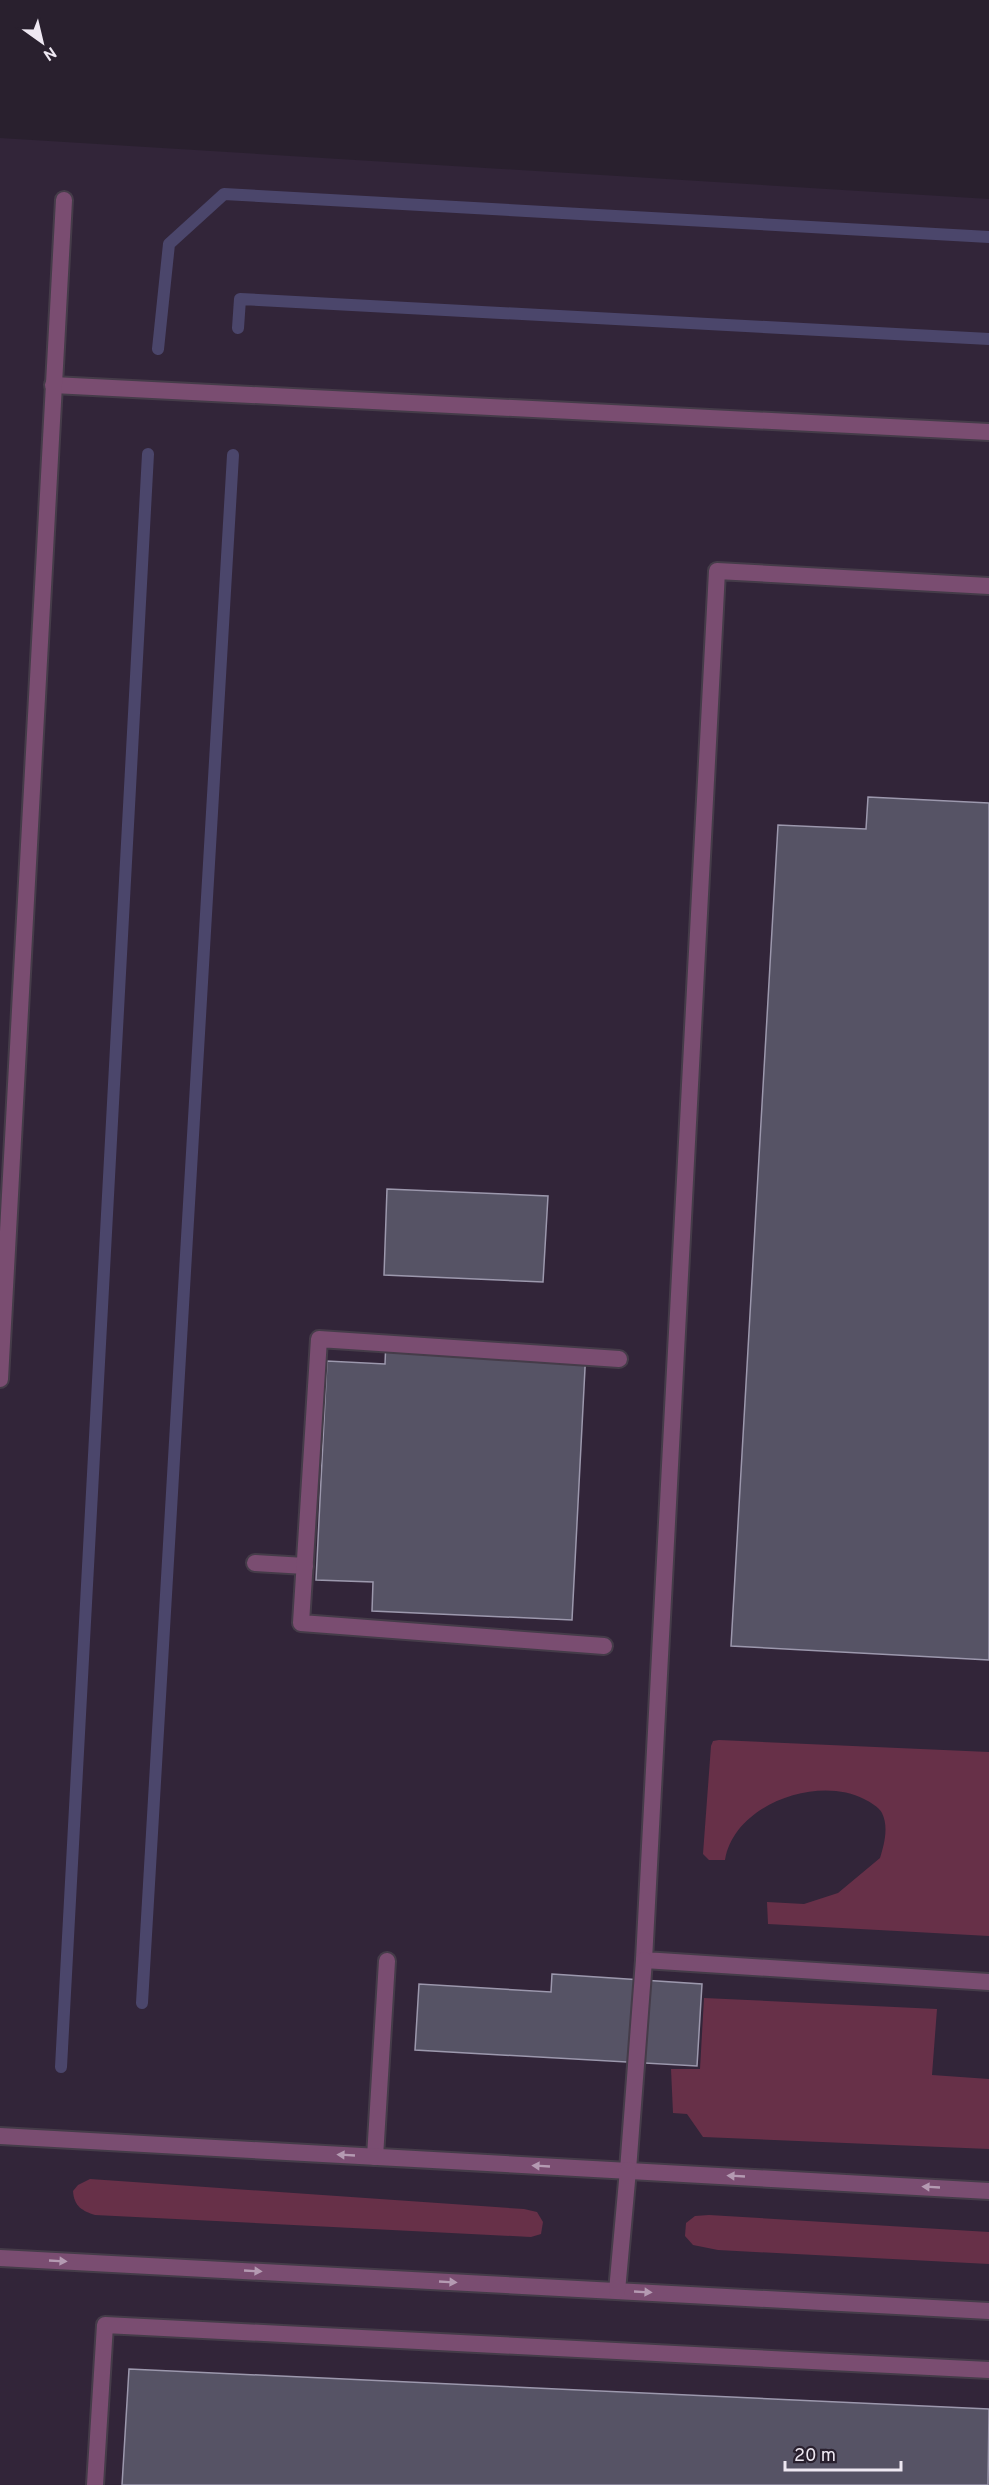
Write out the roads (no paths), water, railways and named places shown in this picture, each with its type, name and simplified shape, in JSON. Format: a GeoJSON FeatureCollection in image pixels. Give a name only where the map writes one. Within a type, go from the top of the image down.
{"type":"FeatureCollection","features":[{"type":"Feature","properties":{"kind":"street"},"geometry":{"type":"LineString","coordinates":[[0,1378],[64,200]]}},
{"type":"Feature","properties":{"kind":"street"},"geometry":{"type":"LineString","coordinates":[[53,386],[989,432]]}},
{"type":"Feature","properties":{"kind":"street"},"geometry":{"type":"LineString","coordinates":[[617,2291],[644,1960],[717,571],[989,586]]}},
{"type":"Feature","properties":{"kind":"street"},"geometry":{"type":"LineString","coordinates":[[604,1646],[302,1623],[319,1339],[619,1359]]}},
{"type":"Feature","properties":{"kind":"street"},"geometry":{"type":"LineString","coordinates":[[255,1563],[305,1566]]}},
{"type":"Feature","properties":{"kind":"street"},"geometry":{"type":"LineString","coordinates":[[644,1960],[989,1982]]}},
{"type":"Feature","properties":{"kind":"street"},"geometry":{"type":"LineString","coordinates":[[375,2157],[387,1961]]}},
{"type":"Feature","properties":{"kind":"street"},"geometry":{"type":"LineString","coordinates":[[0,2136],[989,2190]]}},
{"type":"Feature","properties":{"kind":"street"},"geometry":{"type":"LineString","coordinates":[[0,2258],[989,2311]]}},
{"type":"Feature","properties":{"kind":"street"},"geometry":{"type":"LineString","coordinates":[[95,2485],[105,2325],[989,2370]]}},
{"type":"Feature","properties":{"kind":"waterway"},"geometry":{"type":"LineString","coordinates":[[158,349],[169,244],[224,194],[989,237]]}},
{"type":"Feature","properties":{"kind":"waterway"},"geometry":{"type":"LineString","coordinates":[[238,328],[240,299],[989,339]]}},
{"type":"Feature","properties":{"kind":"waterway"},"geometry":{"type":"LineString","coordinates":[[61,2067],[148,454]]}},
{"type":"Feature","properties":{"kind":"waterway"},"geometry":{"type":"LineString","coordinates":[[142,2003],[233,455]]}}]}
